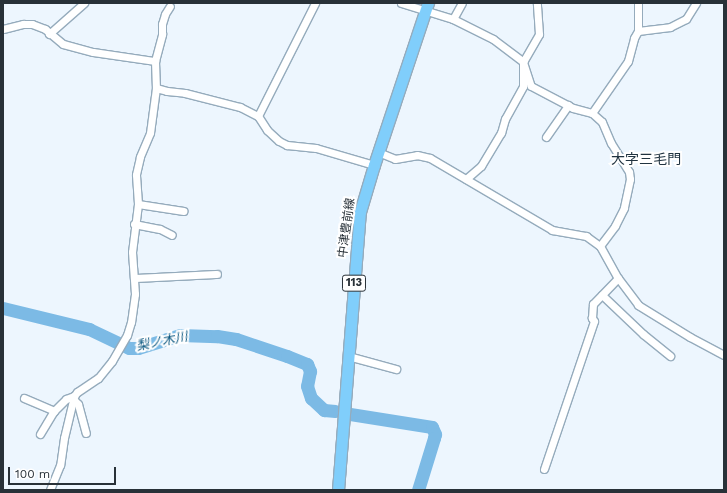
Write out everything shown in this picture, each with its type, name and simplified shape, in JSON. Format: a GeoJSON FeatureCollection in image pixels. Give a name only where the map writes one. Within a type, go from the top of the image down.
{"type":"FeatureCollection","features":[{"type":"Feature","properties":{"kind":"main road","name":"中津豊前線"},"geometry":{"type":"LineString","coordinates":[[338,490],[360,212],[378,152],[427,6]]}},
{"type":"Feature","properties":{"kind":"street"},"geometry":{"type":"LineString","coordinates":[[49,34],[84,3]]}},
{"type":"Feature","properties":{"kind":"street"},"geometry":{"type":"LineString","coordinates":[[258,116],[315,3]]}},
{"type":"Feature","properties":{"kind":"street"},"geometry":{"type":"LineString","coordinates":[[401,3],[427,6],[493,39],[523,62],[531,86],[568,105],[592,113],[602,122],[611,143],[629,172],[630,179],[624,208],[615,226],[600,246]]}},
{"type":"Feature","properties":{"kind":"street"},"geometry":{"type":"LineString","coordinates":[[453,19],[462,3]]}},
{"type":"Feature","properties":{"kind":"street"},"geometry":{"type":"LineString","coordinates":[[466,179],[481,166],[501,133],[505,119],[522,86],[523,62],[539,34],[537,3]]}},
{"type":"Feature","properties":{"kind":"street"},"geometry":{"type":"LineString","coordinates":[[592,113],[628,61],[634,38],[638,31],[638,3]]}},
{"type":"Feature","properties":{"kind":"street"},"geometry":{"type":"LineString","coordinates":[[638,31],[670,27],[686,19],[696,3]]}},
{"type":"Feature","properties":{"kind":"street"},"geometry":{"type":"LineString","coordinates":[[50,490],[60,465],[73,397],[77,392],[98,378],[112,361],[127,335],[131,322],[134,294],[132,252],[134,224],[138,204],[136,175],[140,157],[150,133],[156,88],[155,61],[162,34],[162,24],[165,14],[170,6]]}},
{"type":"Feature","properties":{"kind":"street"},"geometry":{"type":"LineString","coordinates":[[3,29],[23,24],[32,24],[45,29],[49,34],[63,44],[93,52],[155,61]]}},
{"type":"Feature","properties":{"kind":"street"},"geometry":{"type":"LineString","coordinates":[[156,88],[240,107],[258,116],[267,130],[283,143],[316,148],[374,165]]}},
{"type":"Feature","properties":{"kind":"street"},"geometry":{"type":"LineString","coordinates":[[546,136],[568,105]]}},
{"type":"Feature","properties":{"kind":"street"},"geometry":{"type":"LineString","coordinates":[[378,152],[395,159],[417,155],[430,158],[552,230],[586,236],[600,246],[618,278],[638,305],[684,334],[724,355]]}},
{"type":"Feature","properties":{"kind":"street"},"geometry":{"type":"LineString","coordinates":[[138,204],[184,211]]}},
{"type":"Feature","properties":{"kind":"street"},"geometry":{"type":"LineString","coordinates":[[134,224],[160,229],[172,235]]}},
{"type":"Feature","properties":{"kind":"street"},"geometry":{"type":"LineString","coordinates":[[134,278],[218,274]]}},
{"type":"Feature","properties":{"kind":"street"},"geometry":{"type":"LineString","coordinates":[[544,470],[594,321],[592,318],[593,304],[618,278]]}},
{"type":"Feature","properties":{"kind":"street"},"geometry":{"type":"LineString","coordinates":[[602,295],[643,334],[670,356]]}},
{"type":"Feature","properties":{"kind":"street"},"geometry":{"type":"LineString","coordinates":[[348,356],[396,369]]}},
{"type":"Feature","properties":{"kind":"street"},"geometry":{"type":"LineString","coordinates":[[40,434],[54,411],[66,399],[73,397]]}},
{"type":"Feature","properties":{"kind":"street"},"geometry":{"type":"LineString","coordinates":[[73,397],[78,404],[86,433]]}},
{"type":"Feature","properties":{"kind":"street"},"geometry":{"type":"LineString","coordinates":[[24,398],[54,411]]}},
{"type":"Feature","properties":{"kind":"waterway","name":"梨ノ木川"},"geometry":{"type":"LineString","coordinates":[[3,308],[89,329],[129,348],[138,348],[180,335],[217,336],[236,339],[307,364],[310,371],[307,386],[311,398],[324,410],[335,411]]}},
{"type":"Feature","properties":{"kind":"waterway","name":"梨ノ木川"},"geometry":{"type":"LineString","coordinates":[[350,414],[432,427],[435,434],[418,490]]}},
{"type":"Feature","properties":{"kind":"district","name":"大字三毛門"},"geometry":{"type":"Point","coordinates":[646,159]}}]}
